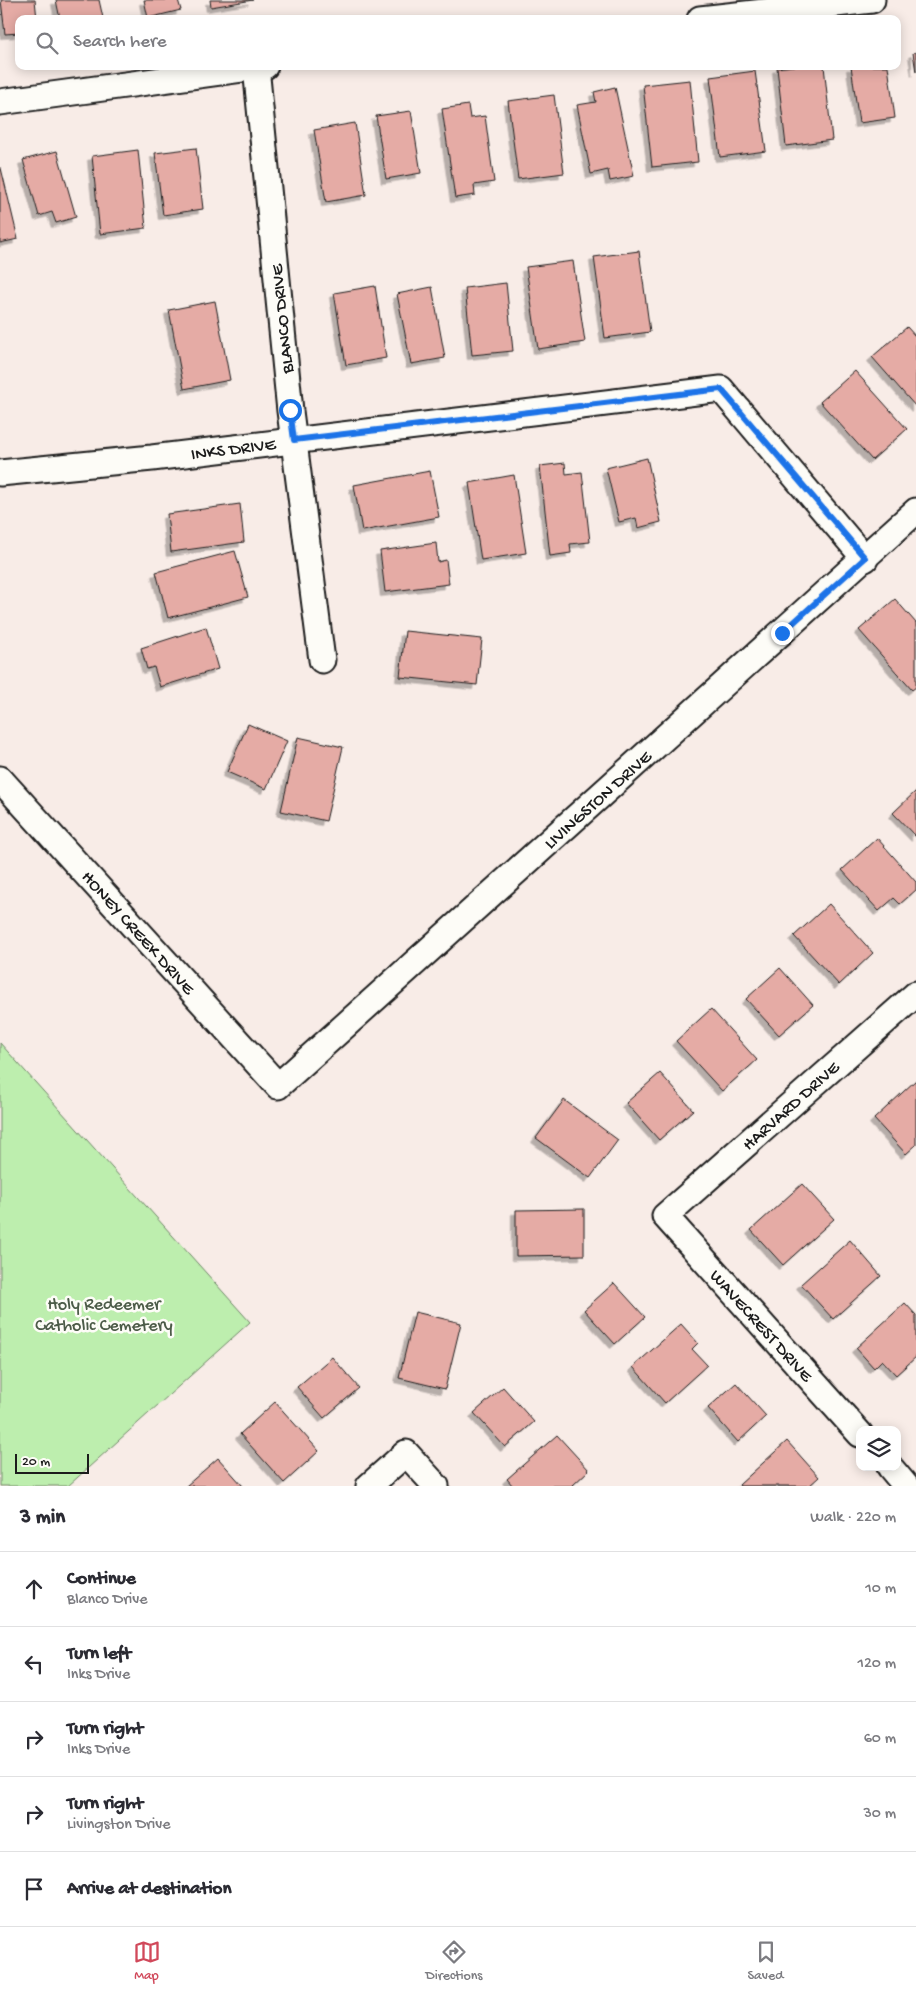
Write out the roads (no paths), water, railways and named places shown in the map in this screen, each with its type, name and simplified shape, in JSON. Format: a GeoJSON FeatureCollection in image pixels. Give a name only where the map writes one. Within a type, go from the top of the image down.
{"type":"FeatureCollection","features":[{"type":"Feature","properties":{"kind":"street"},"geometry":{"type":"LineString","coordinates":[[736,15],[872,0]]}},
{"type":"Feature","properties":{"kind":"street"},"geometry":{"type":"LineString","coordinates":[[0,102],[239,70]]}},
{"type":"Feature","properties":{"kind":"street","name":"BLANCO DRIVE"},"geometry":{"type":"LineString","coordinates":[[261,70],[290,410],[322,660]]}},
{"type":"Feature","properties":{"kind":"street","name":"INKS DRIVE"},"geometry":{"type":"LineString","coordinates":[[0,473],[152,458],[721,389],[865,558]]}},
{"type":"Feature","properties":{"kind":"street","name":"LIVINGSTON DRIVE"},"geometry":{"type":"LineString","coordinates":[[278,1086],[916,511]]}},
{"type":"Feature","properties":{"kind":"street","name":"HONEY CREEK DRIVE"},"geometry":{"type":"LineString","coordinates":[[0,779],[278,1086]]}},
{"type":"Feature","properties":{"kind":"street","name":"HARVARD DRIVE"},"geometry":{"type":"LineString","coordinates":[[665,1216],[916,994]]}},
{"type":"Feature","properties":{"kind":"street","name":"WAVECREST DRIVE"},"geometry":{"type":"LineString","coordinates":[[665,1216],[856,1430]]}},
{"type":"Feature","properties":{"kind":"street"},"geometry":{"type":"LineString","coordinates":[[369,1486],[406,1453],[436,1486]]}},
{"type":"Feature","properties":{"kind":"street"},"geometry":{"type":"LineString","coordinates":[[893,1471],[906,1486]]}},
{"type":"Feature","properties":{"kind":"park label","name":"Holy Redeemer Catholic Cemetery"},"geometry":{"type":"Point","coordinates":[104,1314]}}]}
